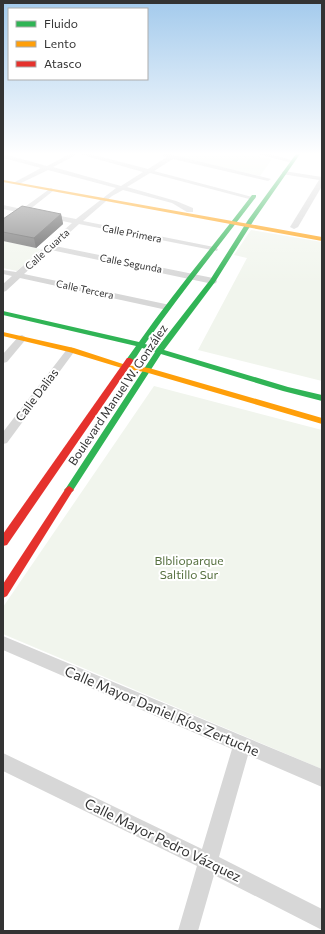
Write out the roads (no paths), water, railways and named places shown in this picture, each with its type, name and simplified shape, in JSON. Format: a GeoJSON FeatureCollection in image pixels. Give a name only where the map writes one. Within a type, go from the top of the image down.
{"type":"FeatureCollection","features":[{"type":"Feature","properties":{"kind":"street"},"geometry":{"type":"LineString","coordinates":[[3,226],[41,198]]}},
{"type":"Feature","properties":{"kind":"street","name":"Calle Cuarta"},"geometry":{"type":"LineString","coordinates":[[3,289],[106,198]]}},
{"type":"Feature","properties":{"kind":"street"},"geometry":{"type":"LineString","coordinates":[[110,198],[235,220]]}},
{"type":"Feature","properties":{"kind":"street"},"geometry":{"type":"LineString","coordinates":[[111,198],[190,210],[322,239]]}},
{"type":"Feature","properties":{"kind":"street"},"geometry":{"type":"LineString","coordinates":[[158,198],[174,202],[190,210]]}},
{"type":"Feature","properties":{"kind":"street","name":"Boulevard Manuel W. González"},"geometry":{"type":"LineString","coordinates":[[3,542],[167,307],[253,198]]}},
{"type":"Feature","properties":{"kind":"street","name":"Boulevard Manuel W. González"},"geometry":{"type":"LineString","coordinates":[[3,592],[158,352],[213,281],[267,198]]}},
{"type":"Feature","properties":{"kind":"street"},"geometry":{"type":"LineString","coordinates":[[294,227],[315,198]]}},
{"type":"Feature","properties":{"kind":"street","name":"Calle Primera"},"geometry":{"type":"LineString","coordinates":[[3,207],[214,249]]}},
{"type":"Feature","properties":{"kind":"street"},"geometry":{"type":"LineString","coordinates":[[249,223],[294,227],[322,232]]}},
{"type":"Feature","properties":{"kind":"street","name":"Calle Segunda"},"geometry":{"type":"LineString","coordinates":[[49,247],[213,281]]}},
{"type":"Feature","properties":{"kind":"street","name":"Calle Tercera"},"geometry":{"type":"LineString","coordinates":[[3,272],[167,307]]}},
{"type":"Feature","properties":{"kind":"street"},"geometry":{"type":"LineString","coordinates":[[3,313],[140,345],[158,352],[322,398]]}},
{"type":"Feature","properties":{"kind":"street"},"geometry":{"type":"LineString","coordinates":[[3,321],[30,320]]}},
{"type":"Feature","properties":{"kind":"street"},"geometry":{"type":"LineString","coordinates":[[3,334],[71,350],[125,367],[146,370],[322,422]]}},
{"type":"Feature","properties":{"kind":"street"},"geometry":{"type":"LineString","coordinates":[[3,360],[22,338]]}},
{"type":"Feature","properties":{"kind":"street","name":"Calle Dalias"},"geometry":{"type":"LineString","coordinates":[[5,434],[71,350]]}},
{"type":"Feature","properties":{"kind":"street","name":"Calle Mayor Daniel Ríos Zertuche"},"geometry":{"type":"LineString","coordinates":[[3,643],[322,778]]}},
{"type":"Feature","properties":{"kind":"street"},"geometry":{"type":"LineString","coordinates":[[188,931],[242,745]]}},
{"type":"Feature","properties":{"kind":"street","name":"Calle Mayor Pedro Vázquez"},"geometry":{"type":"LineString","coordinates":[[3,762],[209,862],[322,920]]}},
{"type":"Feature","properties":{"kind":"park label","name":"Blblioparque Saltillo Sur"},"geometry":{"type":"Point","coordinates":[189,568]}}]}
